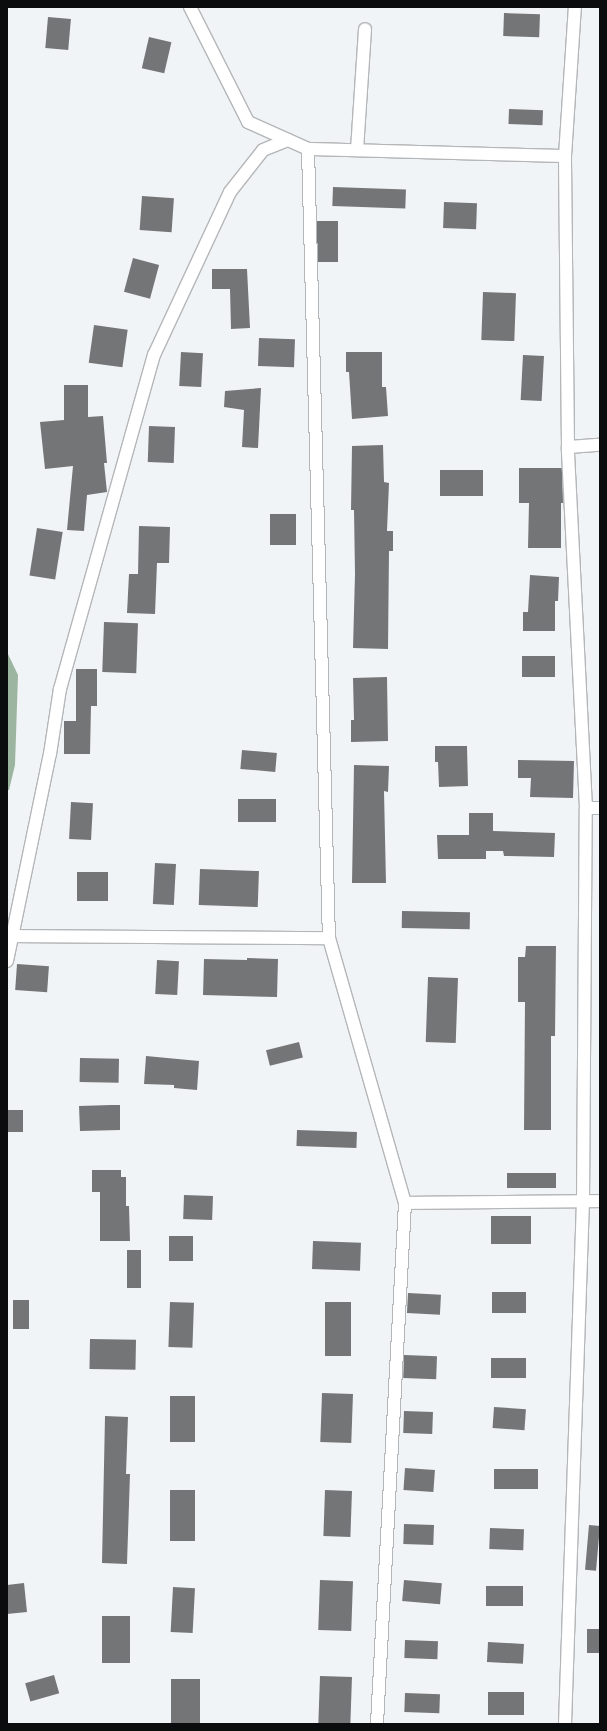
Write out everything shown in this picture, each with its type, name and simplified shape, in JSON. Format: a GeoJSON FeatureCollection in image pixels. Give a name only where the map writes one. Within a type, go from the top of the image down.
{"type":"FeatureCollection","features":[{"type":"Feature","properties":{"kind":"street"},"geometry":{"type":"LineString","coordinates":[[190,7],[248,122],[308,149],[566,156]]}},
{"type":"Feature","properties":{"kind":"street"},"geometry":{"type":"LineString","coordinates":[[565,1724],[583,1202],[586,808],[568,447],[566,156],[574,7]]}},
{"type":"Feature","properties":{"kind":"street"},"geometry":{"type":"LineString","coordinates":[[357,150],[365,29]]}},
{"type":"Feature","properties":{"kind":"street"},"geometry":{"type":"LineString","coordinates":[[7,961],[50,754],[60,689],[154,355],[230,192],[263,150],[288,140]]}},
{"type":"Feature","properties":{"kind":"street"},"geometry":{"type":"LineString","coordinates":[[308,149],[329,938],[406,1203],[377,1724]]}},
{"type":"Feature","properties":{"kind":"street"},"geometry":{"type":"LineString","coordinates":[[568,447],[600,445]]}},
{"type":"Feature","properties":{"kind":"street"},"geometry":{"type":"LineString","coordinates":[[586,808],[600,808]]}},
{"type":"Feature","properties":{"kind":"street"},"geometry":{"type":"LineString","coordinates":[[12,936],[329,938]]}},
{"type":"Feature","properties":{"kind":"street"},"geometry":{"type":"LineString","coordinates":[[406,1203],[600,1201]]}},
{"type":"Feature","properties":{"kind":"green space"},"geometry":{"type":"Polygon","coordinates":[[[7,652],[18,675],[15,765],[9,790],[7,790],[7,652]]]}},
{"type":"Feature","properties":{"kind":"building"},"geometry":{"type":"Polygon","coordinates":[[[504,13],[540,14],[539,37],[503,36],[504,13]]]}},
{"type":"Feature","properties":{"kind":"building"},"geometry":{"type":"Polygon","coordinates":[[[48,17],[71,19],[68,50],[45,48],[48,17]]]}},
{"type":"Feature","properties":{"kind":"building"},"geometry":{"type":"Polygon","coordinates":[[[149,37],[171,42],[164,73],[142,68],[149,37]]]}},
{"type":"Feature","properties":{"kind":"building"},"geometry":{"type":"Polygon","coordinates":[[[509,109],[543,110],[542,125],[508,124],[509,109]]]}},
{"type":"Feature","properties":{"kind":"building"},"geometry":{"type":"Polygon","coordinates":[[[333,187],[406,190],[405,209],[332,206],[333,187]]]}},
{"type":"Feature","properties":{"kind":"building"},"geometry":{"type":"Polygon","coordinates":[[[142,196],[174,198],[172,232],[140,230],[142,196]]]}},
{"type":"Feature","properties":{"kind":"building"},"geometry":{"type":"Polygon","coordinates":[[[444,202],[477,203],[476,229],[443,228],[444,202]]]}},
{"type":"Feature","properties":{"kind":"building"},"geometry":{"type":"Polygon","coordinates":[[[317,221],[338,221],[338,262],[317,262],[317,221]]]}},
{"type":"Feature","properties":{"kind":"building"},"geometry":{"type":"Polygon","coordinates":[[[133,258],[159,265],[150,299],[124,292],[133,258]]]}},
{"type":"Feature","properties":{"kind":"building"},"geometry":{"type":"Polygon","coordinates":[[[212,269],[247,269],[250,328],[231,329],[230,289],[212,289],[212,269]]]}},
{"type":"Feature","properties":{"kind":"building"},"geometry":{"type":"Polygon","coordinates":[[[483,292],[516,293],[514,341],[481,340],[483,292]]]}},
{"type":"Feature","properties":{"kind":"building"},"geometry":{"type":"Polygon","coordinates":[[[94,325],[128,330],[122,367],[89,363],[94,325]]]}},
{"type":"Feature","properties":{"kind":"building"},"geometry":{"type":"Polygon","coordinates":[[[259,338],[295,339],[294,367],[258,366],[259,338]]]}},
{"type":"Feature","properties":{"kind":"building"},"geometry":{"type":"Polygon","coordinates":[[[181,352],[203,353],[201,387],[179,386],[181,352]]]}},
{"type":"Feature","properties":{"kind":"building"},"geometry":{"type":"Polygon","coordinates":[[[346,352],[382,352],[382,387],[386,387],[388,416],[352,419],[349,372],[346,372],[346,352]]]}},
{"type":"Feature","properties":{"kind":"building"},"geometry":{"type":"Polygon","coordinates":[[[523,355],[544,356],[542,401],[521,400],[523,355]]]}},
{"type":"Feature","properties":{"kind":"building"},"geometry":{"type":"Polygon","coordinates":[[[64,385],[88,385],[88,417],[103,416],[107,463],[104,463],[107,492],[87,495],[84,531],[67,530],[73,466],[45,469],[40,422],[64,420],[64,385]]]}},
{"type":"Feature","properties":{"kind":"building"},"geometry":{"type":"Polygon","coordinates":[[[261,388],[258,448],[242,447],[244,410],[224,407],[225,391],[261,388]]]}},
{"type":"Feature","properties":{"kind":"building"},"geometry":{"type":"Polygon","coordinates":[[[149,426],[175,427],[174,463],[148,462],[149,426]]]}},
{"type":"Feature","properties":{"kind":"building"},"geometry":{"type":"Polygon","coordinates":[[[383,445],[384,482],[389,483],[387,531],[393,531],[393,551],[389,551],[388,649],[353,648],[355,574],[354,510],[351,510],[352,446],[383,445]]]}},
{"type":"Feature","properties":{"kind":"building"},"geometry":{"type":"Polygon","coordinates":[[[519,468],[562,468],[563,503],[561,503],[561,548],[528,548],[529,503],[519,503],[519,468]]]}},
{"type":"Feature","properties":{"kind":"building"},"geometry":{"type":"Polygon","coordinates":[[[440,470],[483,470],[483,496],[440,496],[440,470]]]}},
{"type":"Feature","properties":{"kind":"building"},"geometry":{"type":"Polygon","coordinates":[[[270,514],[296,514],[296,545],[270,545],[270,514]]]}},
{"type":"Feature","properties":{"kind":"building"},"geometry":{"type":"Polygon","coordinates":[[[139,526],[170,527],[169,563],[157,563],[155,614],[127,613],[129,574],[138,574],[139,526]]]}},
{"type":"Feature","properties":{"kind":"building"},"geometry":{"type":"Polygon","coordinates":[[[37,528],[63,532],[55,579],[29,575],[37,528]]]}},
{"type":"Feature","properties":{"kind":"building"},"geometry":{"type":"Polygon","coordinates":[[[530,575],[559,577],[558,601],[555,601],[555,631],[523,631],[523,612],[528,612],[530,575]]]}},
{"type":"Feature","properties":{"kind":"building"},"geometry":{"type":"Polygon","coordinates":[[[104,622],[138,623],[136,673],[102,672],[104,622]]]}},
{"type":"Feature","properties":{"kind":"building"},"geometry":{"type":"Polygon","coordinates":[[[522,656],[555,656],[555,677],[522,677],[522,656]]]}},
{"type":"Feature","properties":{"kind":"building"},"geometry":{"type":"Polygon","coordinates":[[[76,669],[97,669],[97,706],[91,706],[90,754],[64,754],[64,721],[76,721],[76,669]]]}},
{"type":"Feature","properties":{"kind":"building"},"geometry":{"type":"Polygon","coordinates":[[[387,677],[388,741],[351,742],[351,720],[354,720],[353,678],[387,677]]]}},
{"type":"Feature","properties":{"kind":"building"},"geometry":{"type":"Polygon","coordinates":[[[435,746],[467,746],[468,786],[439,787],[438,762],[435,762],[435,746]]]}},
{"type":"Feature","properties":{"kind":"building"},"geometry":{"type":"Polygon","coordinates":[[[242,750],[277,753],[275,772],[240,769],[242,750]]]}},
{"type":"Feature","properties":{"kind":"building"},"geometry":{"type":"Polygon","coordinates":[[[518,760],[574,761],[573,798],[530,797],[531,778],[518,778],[518,760]]]}},
{"type":"Feature","properties":{"kind":"building"},"geometry":{"type":"Polygon","coordinates":[[[354,765],[389,766],[388,792],[384,791],[386,883],[352,883],[354,765]]]}},
{"type":"Feature","properties":{"kind":"building"},"geometry":{"type":"Polygon","coordinates":[[[238,799],[276,799],[276,822],[238,822],[238,799]]]}},
{"type":"Feature","properties":{"kind":"building"},"geometry":{"type":"Polygon","coordinates":[[[71,802],[93,803],[91,840],[69,839],[71,802]]]}},
{"type":"Feature","properties":{"kind":"building"},"geometry":{"type":"Polygon","coordinates":[[[469,813],[493,813],[493,831],[555,833],[554,857],[504,856],[503,851],[486,851],[486,859],[438,859],[437,835],[469,835],[469,813]]]}},
{"type":"Feature","properties":{"kind":"building"},"geometry":{"type":"Polygon","coordinates":[[[155,863],[176,864],[174,905],[153,904],[155,863]]]}},
{"type":"Feature","properties":{"kind":"building"},"geometry":{"type":"Polygon","coordinates":[[[200,869],[259,871],[258,907],[199,905],[200,869]]]}},
{"type":"Feature","properties":{"kind":"building"},"geometry":{"type":"Polygon","coordinates":[[[77,872],[108,872],[108,901],[77,901],[77,872]]]}},
{"type":"Feature","properties":{"kind":"building"},"geometry":{"type":"Polygon","coordinates":[[[402,911],[470,912],[470,929],[402,928],[402,911]]]}},
{"type":"Feature","properties":{"kind":"building"},"geometry":{"type":"Polygon","coordinates":[[[526,946],[556,946],[555,1036],[551,1036],[551,1130],[524,1130],[525,1002],[518,1002],[518,957],[525,957],[526,946]]]}},
{"type":"Feature","properties":{"kind":"building"},"geometry":{"type":"Polygon","coordinates":[[[247,958],[278,959],[277,997],[203,995],[204,959],[247,960],[247,958]]]}},
{"type":"Feature","properties":{"kind":"building"},"geometry":{"type":"Polygon","coordinates":[[[157,960],[179,961],[177,995],[155,994],[157,960]]]}},
{"type":"Feature","properties":{"kind":"building"},"geometry":{"type":"Polygon","coordinates":[[[17,964],[49,966],[47,992],[15,990],[17,964]]]}},
{"type":"Feature","properties":{"kind":"building"},"geometry":{"type":"Polygon","coordinates":[[[428,977],[458,978],[456,1043],[426,1042],[428,977]]]}},
{"type":"Feature","properties":{"kind":"building"},"geometry":{"type":"Polygon","coordinates":[[[299,1042],[303,1058],[270,1066],[266,1050],[299,1042]]]}},
{"type":"Feature","properties":{"kind":"building"},"geometry":{"type":"Polygon","coordinates":[[[146,1056],[199,1061],[197,1090],[174,1088],[174,1085],[144,1084],[146,1056]]]}},
{"type":"Feature","properties":{"kind":"building"},"geometry":{"type":"Polygon","coordinates":[[[80,1058],[119,1059],[119,1083],[80,1082],[80,1058]]]}},
{"type":"Feature","properties":{"kind":"building"},"geometry":{"type":"Polygon","coordinates":[[[120,1105],[120,1130],[80,1131],[79,1106],[120,1105]]]}},
{"type":"Feature","properties":{"kind":"building"},"geometry":{"type":"Polygon","coordinates":[[[7,1110],[23,1110],[23,1132],[7,1132],[7,1110]]]}},
{"type":"Feature","properties":{"kind":"building"},"geometry":{"type":"Polygon","coordinates":[[[297,1130],[357,1132],[356,1148],[296,1146],[297,1130]]]}},
{"type":"Feature","properties":{"kind":"building"},"geometry":{"type":"Polygon","coordinates":[[[92,1170],[121,1170],[121,1177],[126,1177],[126,1206],[129,1206],[130,1241],[100,1241],[100,1192],[92,1192],[92,1170]]]}},
{"type":"Feature","properties":{"kind":"building"},"geometry":{"type":"Polygon","coordinates":[[[507,1173],[556,1173],[556,1188],[507,1188],[507,1173]]]}},
{"type":"Feature","properties":{"kind":"building"},"geometry":{"type":"Polygon","coordinates":[[[184,1195],[213,1196],[212,1220],[183,1219],[184,1195]]]}},
{"type":"Feature","properties":{"kind":"building"},"geometry":{"type":"Polygon","coordinates":[[[491,1216],[531,1216],[531,1244],[491,1244],[491,1216]]]}},
{"type":"Feature","properties":{"kind":"building"},"geometry":{"type":"Polygon","coordinates":[[[169,1236],[193,1236],[193,1261],[169,1261],[169,1236]]]}},
{"type":"Feature","properties":{"kind":"building"},"geometry":{"type":"Polygon","coordinates":[[[313,1241],[361,1243],[360,1271],[312,1269],[313,1241]]]}},
{"type":"Feature","properties":{"kind":"building"},"geometry":{"type":"Polygon","coordinates":[[[127,1250],[141,1250],[141,1288],[127,1288],[127,1250]]]}},
{"type":"Feature","properties":{"kind":"building"},"geometry":{"type":"Polygon","coordinates":[[[492,1292],[526,1292],[526,1313],[492,1313],[492,1292]]]}},
{"type":"Feature","properties":{"kind":"building"},"geometry":{"type":"Polygon","coordinates":[[[408,1293],[441,1295],[440,1315],[407,1313],[408,1293]]]}},
{"type":"Feature","properties":{"kind":"building"},"geometry":{"type":"Polygon","coordinates":[[[13,1300],[29,1300],[29,1329],[13,1329],[13,1300]]]}},
{"type":"Feature","properties":{"kind":"building"},"geometry":{"type":"Polygon","coordinates":[[[170,1302],[194,1303],[192,1348],[168,1347],[170,1302]]]}},
{"type":"Feature","properties":{"kind":"building"},"geometry":{"type":"Polygon","coordinates":[[[325,1302],[351,1302],[351,1356],[325,1356],[325,1302]]]}},
{"type":"Feature","properties":{"kind":"building"},"geometry":{"type":"Polygon","coordinates":[[[90,1339],[136,1340],[135,1370],[89,1369],[90,1339]]]}},
{"type":"Feature","properties":{"kind":"building"},"geometry":{"type":"Polygon","coordinates":[[[404,1355],[437,1356],[436,1379],[403,1378],[404,1355]]]}},
{"type":"Feature","properties":{"kind":"building"},"geometry":{"type":"Polygon","coordinates":[[[491,1358],[526,1358],[526,1378],[491,1378],[491,1358]]]}},
{"type":"Feature","properties":{"kind":"building"},"geometry":{"type":"Polygon","coordinates":[[[322,1393],[353,1394],[351,1443],[320,1442],[322,1393]]]}},
{"type":"Feature","properties":{"kind":"building"},"geometry":{"type":"Polygon","coordinates":[[[170,1396],[195,1396],[195,1442],[170,1442],[170,1396]]]}},
{"type":"Feature","properties":{"kind":"building"},"geometry":{"type":"Polygon","coordinates":[[[494,1407],[526,1409],[524,1430],[493,1428],[494,1407]]]}},
{"type":"Feature","properties":{"kind":"building"},"geometry":{"type":"Polygon","coordinates":[[[404,1411],[433,1412],[432,1434],[403,1433],[404,1411]]]}},
{"type":"Feature","properties":{"kind":"building"},"geometry":{"type":"Polygon","coordinates":[[[105,1416],[128,1417],[126,1474],[130,1474],[127,1564],[102,1563],[105,1416]]]}},
{"type":"Feature","properties":{"kind":"building"},"geometry":{"type":"Polygon","coordinates":[[[405,1468],[435,1470],[433,1492],[403,1490],[405,1468]]]}},
{"type":"Feature","properties":{"kind":"building"},"geometry":{"type":"Polygon","coordinates":[[[494,1469],[538,1469],[538,1489],[494,1489],[494,1469]]]}},
{"type":"Feature","properties":{"kind":"building"},"geometry":{"type":"Polygon","coordinates":[[[170,1490],[195,1490],[195,1541],[170,1541],[170,1490]]]}},
{"type":"Feature","properties":{"kind":"building"},"geometry":{"type":"Polygon","coordinates":[[[325,1490],[352,1491],[350,1537],[323,1536],[325,1490]]]}},
{"type":"Feature","properties":{"kind":"building"},"geometry":{"type":"Polygon","coordinates":[[[404,1524],[434,1525],[433,1545],[403,1544],[404,1524]]]}},
{"type":"Feature","properties":{"kind":"building"},"geometry":{"type":"Polygon","coordinates":[[[589,1525],[600,1526],[596,1571],[585,1570],[589,1525]]]}},
{"type":"Feature","properties":{"kind":"building"},"geometry":{"type":"Polygon","coordinates":[[[490,1528],[524,1529],[523,1550],[489,1549],[490,1528]]]}},
{"type":"Feature","properties":{"kind":"building"},"geometry":{"type":"Polygon","coordinates":[[[320,1580],[353,1581],[351,1631],[318,1630],[320,1580]]]}},
{"type":"Feature","properties":{"kind":"building"},"geometry":{"type":"Polygon","coordinates":[[[404,1580],[442,1583],[440,1604],[402,1601],[404,1580]]]}},
{"type":"Feature","properties":{"kind":"building"},"geometry":{"type":"Polygon","coordinates":[[[24,1583],[27,1612],[7,1614],[7,1585],[24,1583]]]}},
{"type":"Feature","properties":{"kind":"building"},"geometry":{"type":"Polygon","coordinates":[[[486,1586],[523,1586],[523,1606],[486,1606],[486,1586]]]}},
{"type":"Feature","properties":{"kind":"building"},"geometry":{"type":"Polygon","coordinates":[[[173,1587],[195,1588],[193,1633],[171,1632],[173,1587]]]}},
{"type":"Feature","properties":{"kind":"building"},"geometry":{"type":"Polygon","coordinates":[[[102,1616],[130,1616],[130,1663],[102,1663],[102,1616]]]}},
{"type":"Feature","properties":{"kind":"building"},"geometry":{"type":"Polygon","coordinates":[[[587,1629],[600,1629],[600,1653],[587,1653],[587,1629]]]}},
{"type":"Feature","properties":{"kind":"building"},"geometry":{"type":"Polygon","coordinates":[[[405,1640],[438,1641],[437,1659],[404,1658],[405,1640]]]}},
{"type":"Feature","properties":{"kind":"building"},"geometry":{"type":"Polygon","coordinates":[[[488,1642],[524,1644],[523,1664],[487,1662],[488,1642]]]}},
{"type":"Feature","properties":{"kind":"building"},"geometry":{"type":"Polygon","coordinates":[[[54,1675],[59,1693],[30,1702],[25,1683],[54,1675]]]}},
{"type":"Feature","properties":{"kind":"building"},"geometry":{"type":"Polygon","coordinates":[[[320,1676],[352,1677],[350,1724],[318,1723],[320,1676]]]}},
{"type":"Feature","properties":{"kind":"building"},"geometry":{"type":"Polygon","coordinates":[[[171,1679],[200,1679],[200,1724],[171,1724],[171,1679]]]}},
{"type":"Feature","properties":{"kind":"building"},"geometry":{"type":"Polygon","coordinates":[[[488,1692],[524,1692],[524,1715],[488,1715],[488,1692]]]}},
{"type":"Feature","properties":{"kind":"building"},"geometry":{"type":"Polygon","coordinates":[[[405,1693],[440,1694],[439,1713],[404,1712],[405,1693]]]}}]}
